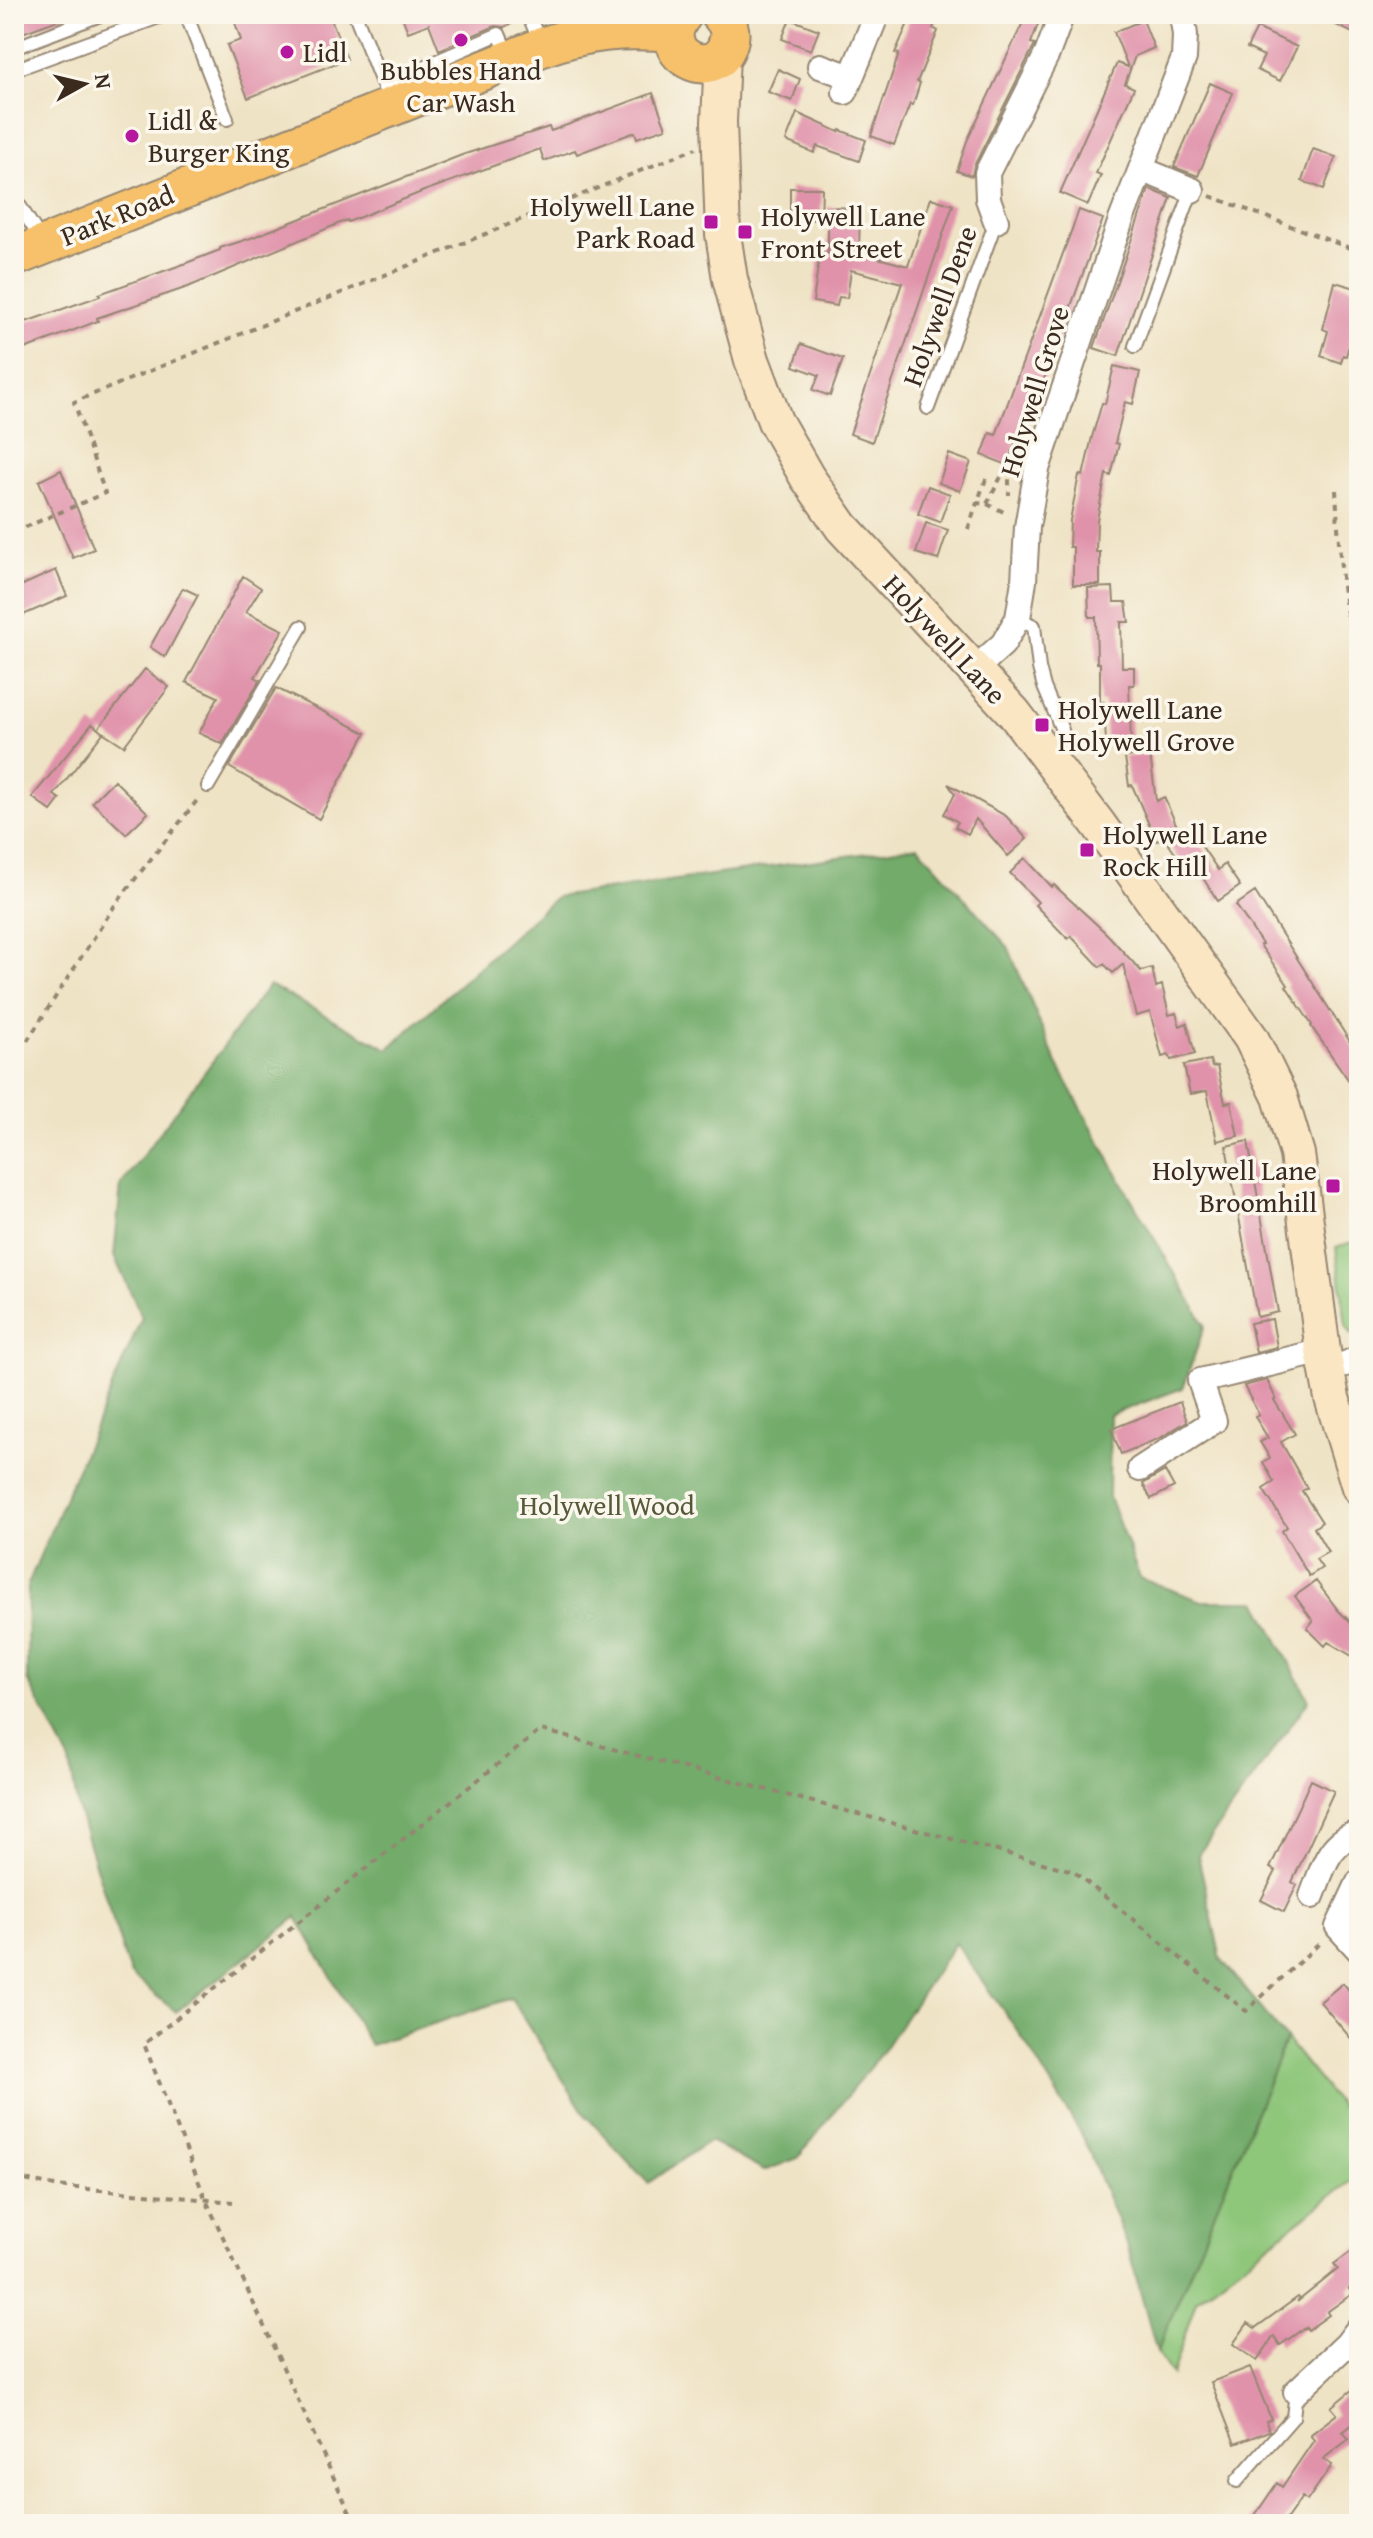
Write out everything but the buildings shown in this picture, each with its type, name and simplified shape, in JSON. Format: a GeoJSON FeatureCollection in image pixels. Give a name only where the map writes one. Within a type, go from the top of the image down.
{"type":"FeatureCollection","features":[{"type":"Feature","properties":{"kind":"main road","name":"Park Road"},"geometry":{"type":"LineString","coordinates":[[23,246],[526,40],[626,28],[706,30]]}},
{"type":"Feature","properties":{"kind":"main road","name":"Holywell Lane"},"geometry":{"type":"LineString","coordinates":[[706,30],[708,135],[730,279],[752,360],[775,421],[807,477],[842,527],[1014,713],[1251,1038],[1280,1097],[1297,1154],[1325,1361],[1332,1398],[1359,1487]]}},
{"type":"Feature","properties":{"kind":"street"},"geometry":{"type":"LineString","coordinates":[[820,66],[848,84],[877,14]]}},
{"type":"Feature","properties":{"kind":"street"},"geometry":{"type":"LineString","coordinates":[[996,221],[988,199],[987,173],[1047,54],[1062,14]]}},
{"type":"Feature","properties":{"kind":"street","name":"Holywell Grove"},"geometry":{"type":"LineString","coordinates":[[974,670],[1003,644],[1018,618],[1024,581],[1018,521],[1141,169],[1184,58],[1182,14]]}},
{"type":"Feature","properties":{"kind":"street"},"geometry":{"type":"LineString","coordinates":[[1141,169],[1192,190]]}},
{"type":"Feature","properties":{"kind":"street"},"geometry":{"type":"LineString","coordinates":[[1140,1469],[1214,1421],[1200,1381],[1359,1358]]}},
{"type":"Feature","properties":{"kind":"street"},"geometry":{"type":"LineString","coordinates":[[1312,1896],[1326,1858],[1342,1839],[1359,1833]]}},
{"type":"Feature","properties":{"kind":"street"},"geometry":{"type":"LineString","coordinates":[[1359,1882],[1338,1927],[1359,1950]]}},
{"type":"Feature","properties":{"kind":"street"},"geometry":{"type":"LineString","coordinates":[[1296,2392],[1347,2344],[1359,2328]]}},
{"type":"Feature","properties":{"kind":"lane"},"geometry":{"type":"LineString","coordinates":[[14,48],[103,14]]}},
{"type":"Feature","properties":{"kind":"lane"},"geometry":{"type":"LineString","coordinates":[[14,70],[167,14]]}},
{"type":"Feature","properties":{"kind":"lane"},"geometry":{"type":"LineString","coordinates":[[186,14],[227,119]]}},
{"type":"Feature","properties":{"kind":"lane"},"geometry":{"type":"LineString","coordinates":[[355,14],[388,96]]}},
{"type":"Feature","properties":{"kind":"lane"},"geometry":{"type":"LineString","coordinates":[[1135,346],[1192,190]]}},
{"type":"Feature","properties":{"kind":"lane"},"geometry":{"type":"LineString","coordinates":[[14,197],[23,246]]}},
{"type":"Feature","properties":{"kind":"lane","name":"Holywell Dene"},"geometry":{"type":"LineString","coordinates":[[928,408],[996,221]]}},
{"type":"Feature","properties":{"kind":"lane"},"geometry":{"type":"LineString","coordinates":[[1018,618],[1034,626],[1044,687],[1062,730],[1061,736],[1044,751]]}},
{"type":"Feature","properties":{"kind":"lane"},"geometry":{"type":"LineString","coordinates":[[208,786],[301,627]]}},
{"type":"Feature","properties":{"kind":"lane"},"geometry":{"type":"LineString","coordinates":[[1237,2481],[1293,2417],[1296,2392]]}},
{"type":"Feature","properties":{"kind":"path"},"geometry":{"type":"LineString","coordinates":[[14,532],[105,493],[74,402],[708,135]]}},
{"type":"Feature","properties":{"kind":"path"},"geometry":{"type":"LineString","coordinates":[[1192,190],[1358,251]]}},
{"type":"Feature","properties":{"kind":"path"},"geometry":{"type":"LineString","coordinates":[[987,504],[1004,471],[1009,474],[1018,521]]}},
{"type":"Feature","properties":{"kind":"path"},"geometry":{"type":"LineString","coordinates":[[968,529],[986,479]]}},
{"type":"Feature","properties":{"kind":"path"},"geometry":{"type":"LineString","coordinates":[[1336,490],[1339,546],[1359,659]]}},
{"type":"Feature","properties":{"kind":"path"},"geometry":{"type":"LineString","coordinates":[[977,503],[987,504],[1018,521]]}},
{"type":"Feature","properties":{"kind":"path"},"geometry":{"type":"LineString","coordinates":[[14,1061],[117,902],[208,786]]}},
{"type":"Feature","properties":{"kind":"path"},"geometry":{"type":"LineString","coordinates":[[355,2524],[206,2200],[144,2044],[541,1730],[1073,1871],[1246,2011],[1338,1927]]}},
{"type":"Feature","properties":{"kind":"path"},"geometry":{"type":"LineString","coordinates":[[14,2178],[55,2186],[233,2202]]}},
{"type":"Feature","properties":{"kind":"green space","name":"Holywell Wood"},"geometry":{"type":"Polygon","coordinates":[[[918,846],[1008,947],[1056,1062],[1205,1325],[1183,1388],[1110,1415],[1109,1497],[1140,1578],[1202,1601],[1257,1601],[1309,1700],[1198,1855],[1221,1959],[1286,2039],[1157,2352],[1127,2244],[1083,2137],[1020,2034],[955,1943],[882,2052],[798,2158],[764,2171],[709,2141],[648,2183],[586,2116],[511,1998],[370,2045],[297,1917],[176,2012],[130,1974],[78,1810],[70,1762],[27,1679],[28,1584],[142,1317],[114,1256],[121,1185],[269,985],[388,1049],[556,897],[918,846]]]}},
{"type":"Feature","properties":{"kind":"green space"},"geometry":{"type":"Polygon","coordinates":[[[1359,1240],[1359,1339],[1346,1325],[1336,1247],[1359,1240]]]}},
{"type":"Feature","properties":{"kind":"green space"},"geometry":{"type":"Polygon","coordinates":[[[1286,2039],[1359,2130],[1359,2175],[1196,2300],[1172,2375],[1157,2352],[1286,2039]]]}},
{"type":"Feature","properties":{"kind":"place","name":"Bubbles Hand Car Wash"},"geometry":{"type":"Point","coordinates":[461,40]}},
{"type":"Feature","properties":{"kind":"place","name":"Lidl"},"geometry":{"type":"Point","coordinates":[287,52]}},
{"type":"Feature","properties":{"kind":"place","name":"Lidl & Burger King"},"geometry":{"type":"Point","coordinates":[132,136]}},
{"type":"Feature","properties":{"kind":"place","name":"Holywell Lane Park Road"},"geometry":{"type":"Point","coordinates":[711,222]}},
{"type":"Feature","properties":{"kind":"place","name":"Holywell Lane Front Street"},"geometry":{"type":"Point","coordinates":[745,232]}},
{"type":"Feature","properties":{"kind":"place","name":"Holywell Lane Holywell Grove"},"geometry":{"type":"Point","coordinates":[1042,725]}},
{"type":"Feature","properties":{"kind":"place","name":"Holywell Lane Rock Hill"},"geometry":{"type":"Point","coordinates":[1087,850]}},
{"type":"Feature","properties":{"kind":"place","name":"Holywell Lane Broomhill"},"geometry":{"type":"Point","coordinates":[1333,1186]}}]}
